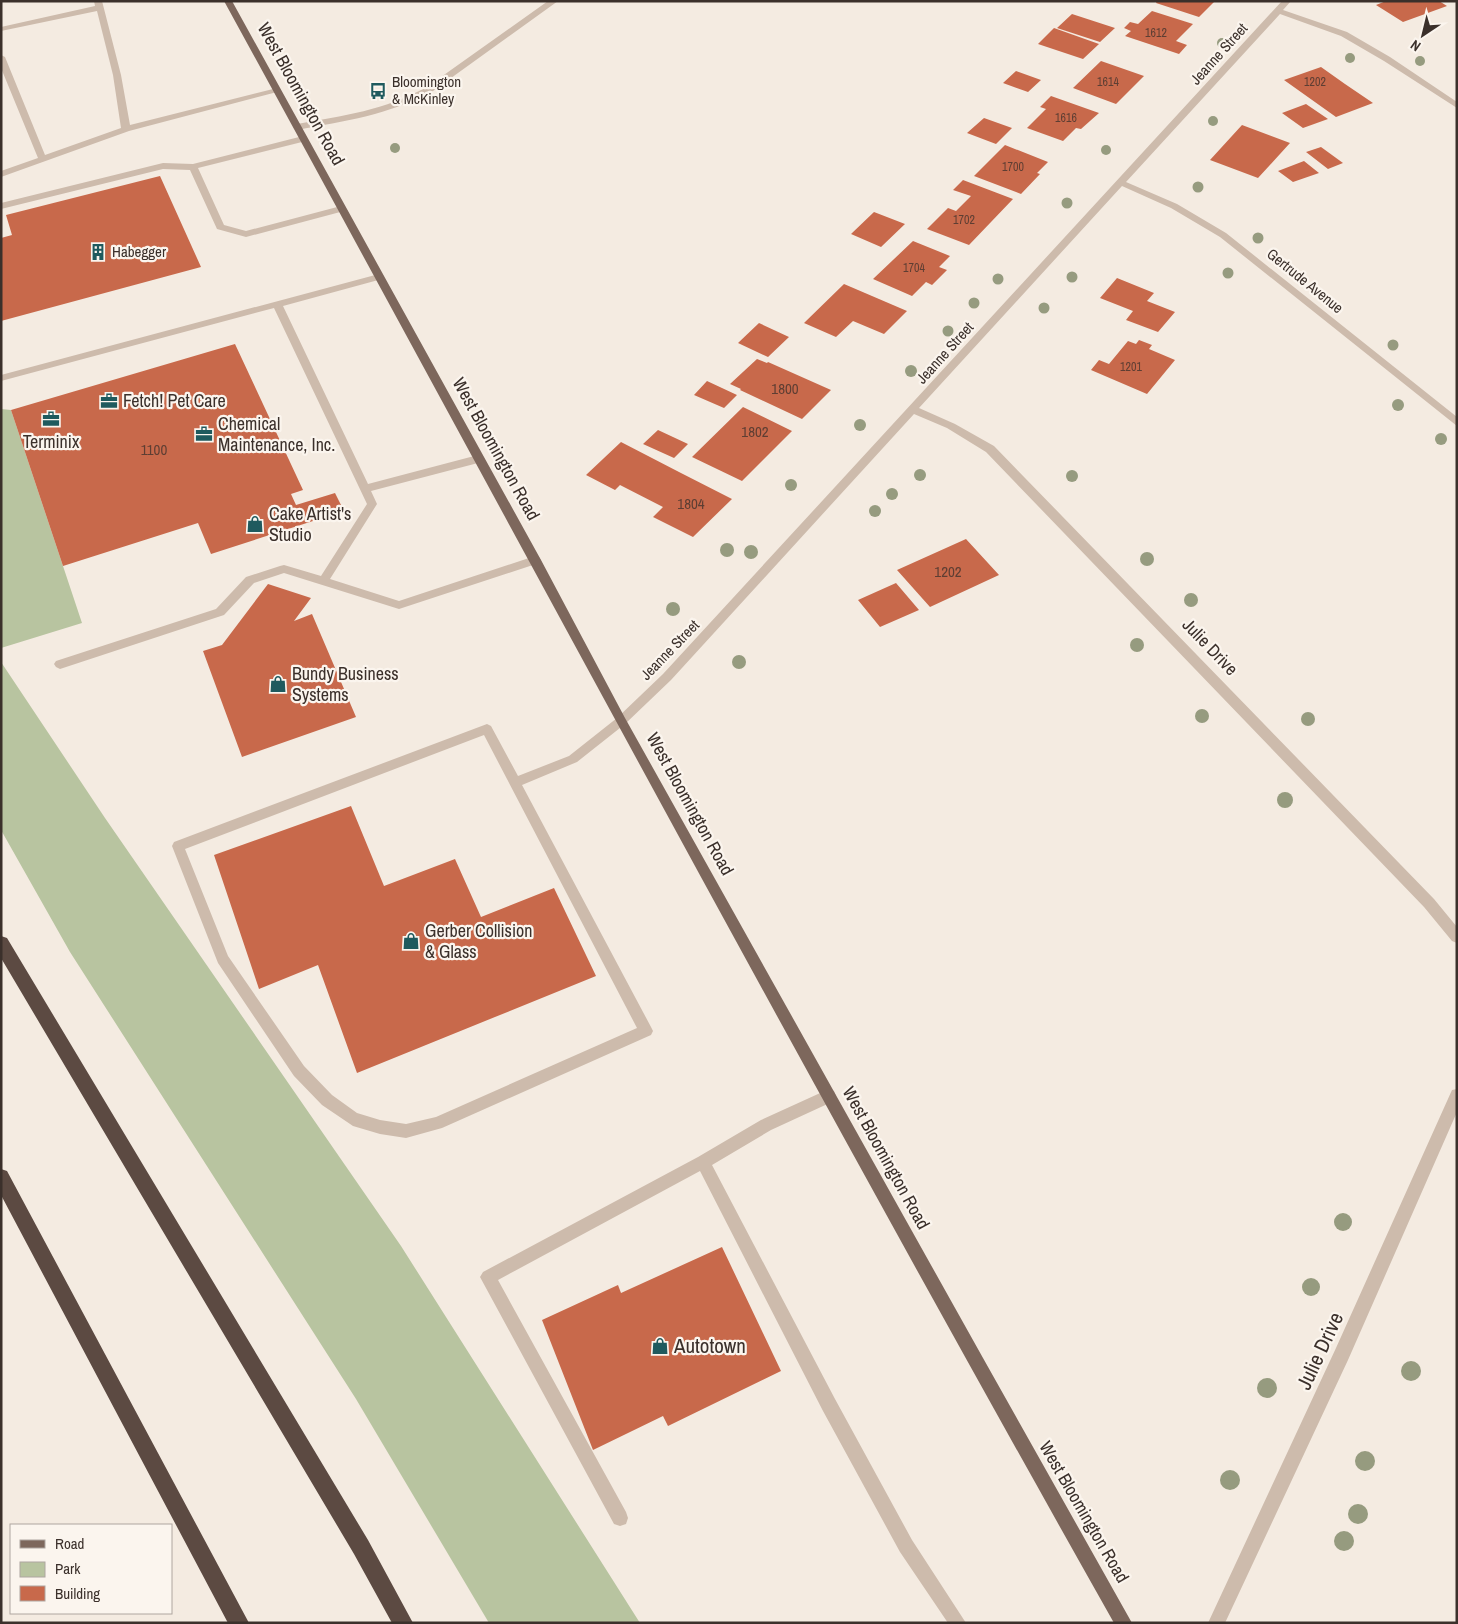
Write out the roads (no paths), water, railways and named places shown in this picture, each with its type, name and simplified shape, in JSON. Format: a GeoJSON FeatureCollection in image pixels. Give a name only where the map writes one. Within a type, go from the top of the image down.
{"type":"FeatureCollection","features":[{"type":"Feature","properties":{"kind":"highway"},"geometry":{"type":"LineString","coordinates":[[1,943],[356,1539],[403,1623]]}},
{"type":"Feature","properties":{"kind":"highway"},"geometry":{"type":"LineString","coordinates":[[1,1177],[239,1623]]}},
{"type":"Feature","properties":{"kind":"main road","name":"West Bloomington Road"},"geometry":{"type":"LineString","coordinates":[[228,1],[535,560],[621,721],[1124,1623]]}},
{"type":"Feature","properties":{"kind":"street"},"geometry":{"type":"LineString","coordinates":[[297,128],[377,112],[410,100],[430,89],[554,1]]}},
{"type":"Feature","properties":{"kind":"street","name":"Jeanne Street"},"geometry":{"type":"LineString","coordinates":[[515,783],[573,759],[621,721],[667,677],[914,410],[1287,1]]}},
{"type":"Feature","properties":{"kind":"street"},"geometry":{"type":"LineString","coordinates":[[1,29],[99,5],[117,75],[126,129]]}},
{"type":"Feature","properties":{"kind":"street"},"geometry":{"type":"LineString","coordinates":[[1278,11],[1307,19],[1358,42],[1457,106]]}},
{"type":"Feature","properties":{"kind":"street"},"geometry":{"type":"LineString","coordinates":[[1,57],[42,158]]}},
{"type":"Feature","properties":{"kind":"street"},"geometry":{"type":"LineString","coordinates":[[1,174],[126,129],[277,91]]}},
{"type":"Feature","properties":{"kind":"street"},"geometry":{"type":"LineString","coordinates":[[1,206],[163,166],[193,166],[303,139]]}},
{"type":"Feature","properties":{"kind":"street"},"geometry":{"type":"LineString","coordinates":[[193,166],[220,227],[246,234],[341,209]]}},
{"type":"Feature","properties":{"kind":"street","name":"Gertrude Avenue"},"geometry":{"type":"LineString","coordinates":[[1122,182],[1187,212],[1223,235],[1457,423]]}},
{"type":"Feature","properties":{"kind":"street"},"geometry":{"type":"LineString","coordinates":[[1,378],[379,277]]}},
{"type":"Feature","properties":{"kind":"street"},"geometry":{"type":"LineString","coordinates":[[277,304],[372,504],[323,582]]}},
{"type":"Feature","properties":{"kind":"street","name":"Julie Drive"},"geometry":{"type":"LineString","coordinates":[[914,410],[951,426],[990,449],[1429,903],[1457,937]]}},
{"type":"Feature","properties":{"kind":"street"},"geometry":{"type":"LineString","coordinates":[[365,489],[478,459]]}},
{"type":"Feature","properties":{"kind":"street"},"geometry":{"type":"LineString","coordinates":[[60,664],[220,612],[250,580],[284,570],[399,605],[535,560]]}},
{"type":"Feature","properties":{"kind":"street"},"geometry":{"type":"LineString","coordinates":[[487,729],[515,783],[646,1031],[437,1123],[406,1131],[380,1127],[353,1119],[327,1100],[299,1071],[223,958],[178,846],[487,729]]}},
{"type":"Feature","properties":{"kind":"street","name":"Julie Drive"},"geometry":{"type":"LineString","coordinates":[[1216,1623],[1342,1354],[1457,1095]]}},
{"type":"Feature","properties":{"kind":"street"},"geometry":{"type":"LineString","coordinates":[[620,1518],[488,1277],[703,1162],[766,1125],[829,1096]]}},
{"type":"Feature","properties":{"kind":"street"},"geometry":{"type":"LineString","coordinates":[[703,1162],[906,1546],[958,1623]]}},
{"type":"Feature","properties":{"kind":"place","name":"Bloomington & McKinley"},"geometry":{"type":"Point","coordinates":[378,91]}},
{"type":"Feature","properties":{"kind":"place","name":"Habegger"},"geometry":{"type":"Point","coordinates":[98,252]}},
{"type":"Feature","properties":{"kind":"place","name":"Fetch! Pet Care"},"geometry":{"type":"Point","coordinates":[109,401]}},
{"type":"Feature","properties":{"kind":"place","name":"Terminix"},"geometry":{"type":"Point","coordinates":[51,419]}},
{"type":"Feature","properties":{"kind":"place","name":"Chemical Maintenance, Inc."},"geometry":{"type":"Point","coordinates":[204,434]}},
{"type":"Feature","properties":{"kind":"place","name":"Cake Artist's Studio"},"geometry":{"type":"Point","coordinates":[255,524]}},
{"type":"Feature","properties":{"kind":"place","name":"Bundy Business Systems"},"geometry":{"type":"Point","coordinates":[278,684]}},
{"type":"Feature","properties":{"kind":"place","name":"Gerber Collision & Glass"},"geometry":{"type":"Point","coordinates":[411,941]}},
{"type":"Feature","properties":{"kind":"place","name":"Autotown"},"geometry":{"type":"Point","coordinates":[660,1346]}}]}
